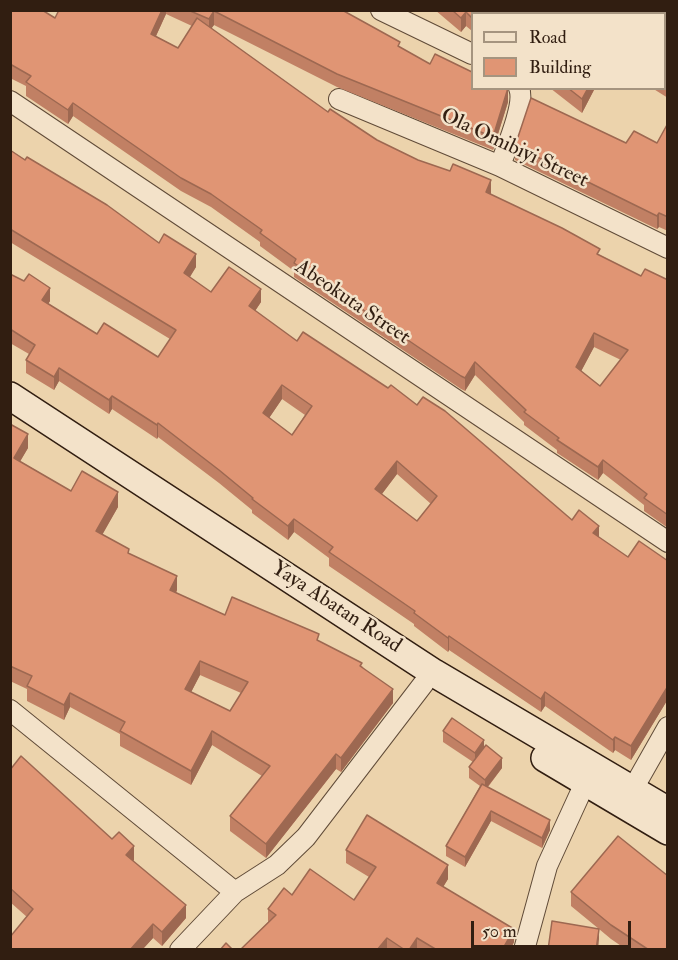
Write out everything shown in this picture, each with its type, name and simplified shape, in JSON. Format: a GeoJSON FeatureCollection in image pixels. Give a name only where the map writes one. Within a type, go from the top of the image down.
{"type":"FeatureCollection","features":[{"type":"Feature","properties":{"kind":"main road","name":"Yaya Abatan Road"},"geometry":{"type":"LineString","coordinates":[[10,396],[434,673],[628,796],[668,831]]}},
{"type":"Feature","properties":{"kind":"main road","name":"Yaya Abatan Road"},"geometry":{"type":"LineString","coordinates":[[10,417],[424,683],[585,783],[668,811]]}},
{"type":"Feature","properties":{"kind":"street"},"geometry":{"type":"LineString","coordinates":[[381,10],[471,54]]}},
{"type":"Feature","properties":{"kind":"street"},"geometry":{"type":"LineString","coordinates":[[500,166],[522,96],[520,90]]}},
{"type":"Feature","properties":{"kind":"street","name":"Ola Omibiyi Street"},"geometry":{"type":"LineString","coordinates":[[339,99],[500,166],[668,248]]}},
{"type":"Feature","properties":{"kind":"street","name":"Abeokuta Street"},"geometry":{"type":"LineString","coordinates":[[10,101],[668,542]]}},
{"type":"Feature","properties":{"kind":"street"},"geometry":{"type":"LineString","coordinates":[[180,950],[235,892],[277,864],[306,837],[424,683]]}},
{"type":"Feature","properties":{"kind":"street"},"geometry":{"type":"LineString","coordinates":[[10,710],[235,892]]}},
{"type":"Feature","properties":{"kind":"street"},"geometry":{"type":"LineString","coordinates":[[628,796],[668,727]]}},
{"type":"Feature","properties":{"kind":"street"},"geometry":{"type":"LineString","coordinates":[[524,950],[547,866],[585,783]]}},
{"type":"Feature","properties":{"kind":"building"},"geometry":{"type":"Polygon","coordinates":[[[10,10],[42,10],[55,18],[59,10],[162,10],[151,34],[178,48],[197,18],[328,112],[330,109],[377,140],[418,160],[450,171],[453,164],[491,180],[486,192],[562,228],[600,249],[597,254],[641,276],[645,269],[668,280],[668,515],[644,498],[647,494],[603,460],[598,467],[557,440],[559,438],[524,412],[526,410],[475,362],[465,378],[461,376],[294,263],[296,259],[260,233],[262,230],[211,194],[181,178],[73,103],[68,110],[26,82],[31,76],[10,64],[10,10]],[[594,333],[576,367],[600,386],[628,350],[594,333]]]}},
{"type":"Feature","properties":{"kind":"building"},"geometry":{"type":"Polygon","coordinates":[[[188,10],[342,10],[400,42],[398,46],[430,64],[435,54],[471,72],[471,90],[507,90],[493,137],[337,74],[214,11],[209,19],[188,10]]]}},
{"type":"Feature","properties":{"kind":"building"},"geometry":{"type":"Polygon","coordinates":[[[452,10],[537,10],[539,12],[471,12],[471,17],[466,12],[461,18],[452,10]]]}},
{"type":"Feature","properties":{"kind":"building"},"geometry":{"type":"Polygon","coordinates":[[[608,10],[668,10],[668,85],[666,84],[666,12],[607,12],[608,10]]]}},
{"type":"Feature","properties":{"kind":"building"},"geometry":{"type":"Polygon","coordinates":[[[571,90],[587,90],[582,99],[571,90]]]}},
{"type":"Feature","properties":{"kind":"building"},"geometry":{"type":"Polygon","coordinates":[[[531,98],[626,143],[634,131],[657,143],[668,123],[668,217],[659,213],[657,216],[515,146],[531,98]]]}},
{"type":"Feature","properties":{"kind":"building"},"geometry":{"type":"Polygon","coordinates":[[[10,150],[25,160],[27,157],[107,205],[159,243],[164,234],[196,254],[184,273],[211,292],[229,267],[261,289],[249,306],[297,341],[303,332],[388,388],[391,385],[417,405],[423,397],[445,411],[572,520],[579,510],[599,526],[593,533],[628,557],[639,541],[668,561],[668,686],[631,746],[615,737],[613,740],[545,692],[541,699],[449,636],[448,638],[414,613],[415,611],[329,552],[333,547],[294,519],[288,526],[158,423],[157,425],[112,396],[109,400],[59,368],[54,377],[26,360],[35,345],[10,329],[10,274],[24,281],[29,274],[50,288],[42,300],[97,334],[104,323],[158,357],[176,330],[10,229],[10,150]],[[282,385],[263,413],[292,435],[312,406],[282,385]],[[397,461],[375,489],[417,521],[437,496],[397,461]]]}},
{"type":"Feature","properties":{"kind":"building"},"geometry":{"type":"Polygon","coordinates":[[[10,424],[28,434],[14,458],[71,491],[82,471],[118,492],[96,531],[129,549],[128,553],[177,576],[170,590],[225,615],[232,597],[319,634],[317,640],[362,663],[360,666],[393,689],[341,758],[336,754],[266,844],[230,816],[270,766],[212,731],[191,771],[120,731],[125,722],[70,693],[64,705],[27,686],[32,676],[10,666],[10,424]],[[200,661],[185,689],[230,711],[248,682],[200,661]]]}},
{"type":"Feature","properties":{"kind":"building"},"geometry":{"type":"Polygon","coordinates":[[[452,718],[484,740],[475,753],[443,731],[452,718]]]}},
{"type":"Feature","properties":{"kind":"building"},"geometry":{"type":"Polygon","coordinates":[[[486,745],[502,758],[485,780],[469,767],[486,745]]]}},
{"type":"Feature","properties":{"kind":"building"},"geometry":{"type":"Polygon","coordinates":[[[21,756],[112,839],[119,832],[134,846],[126,855],[186,905],[162,932],[153,924],[130,950],[10,950],[10,937],[33,909],[10,888],[10,770],[21,756]]]}},
{"type":"Feature","properties":{"kind":"building"},"geometry":{"type":"Polygon","coordinates":[[[482,784],[550,820],[542,838],[491,811],[465,857],[446,846],[482,784]]]}},
{"type":"Feature","properties":{"kind":"building"},"geometry":{"type":"Polygon","coordinates":[[[367,815],[448,865],[437,883],[514,929],[502,950],[437,950],[417,938],[409,950],[405,950],[387,938],[377,950],[240,950],[276,915],[268,909],[284,888],[292,895],[310,869],[354,900],[376,867],[346,850],[367,815]]]}},
{"type":"Feature","properties":{"kind":"building"},"geometry":{"type":"Polygon","coordinates":[[[618,836],[668,876],[668,950],[649,950],[611,925],[571,892],[618,836]]]}},
{"type":"Feature","properties":{"kind":"building"},"geometry":{"type":"Polygon","coordinates":[[[552,921],[599,929],[596,950],[548,950],[552,921]]]}},
{"type":"Feature","properties":{"kind":"building"},"geometry":{"type":"Polygon","coordinates":[[[226,943],[233,950],[220,950],[226,943]]]}}]}
